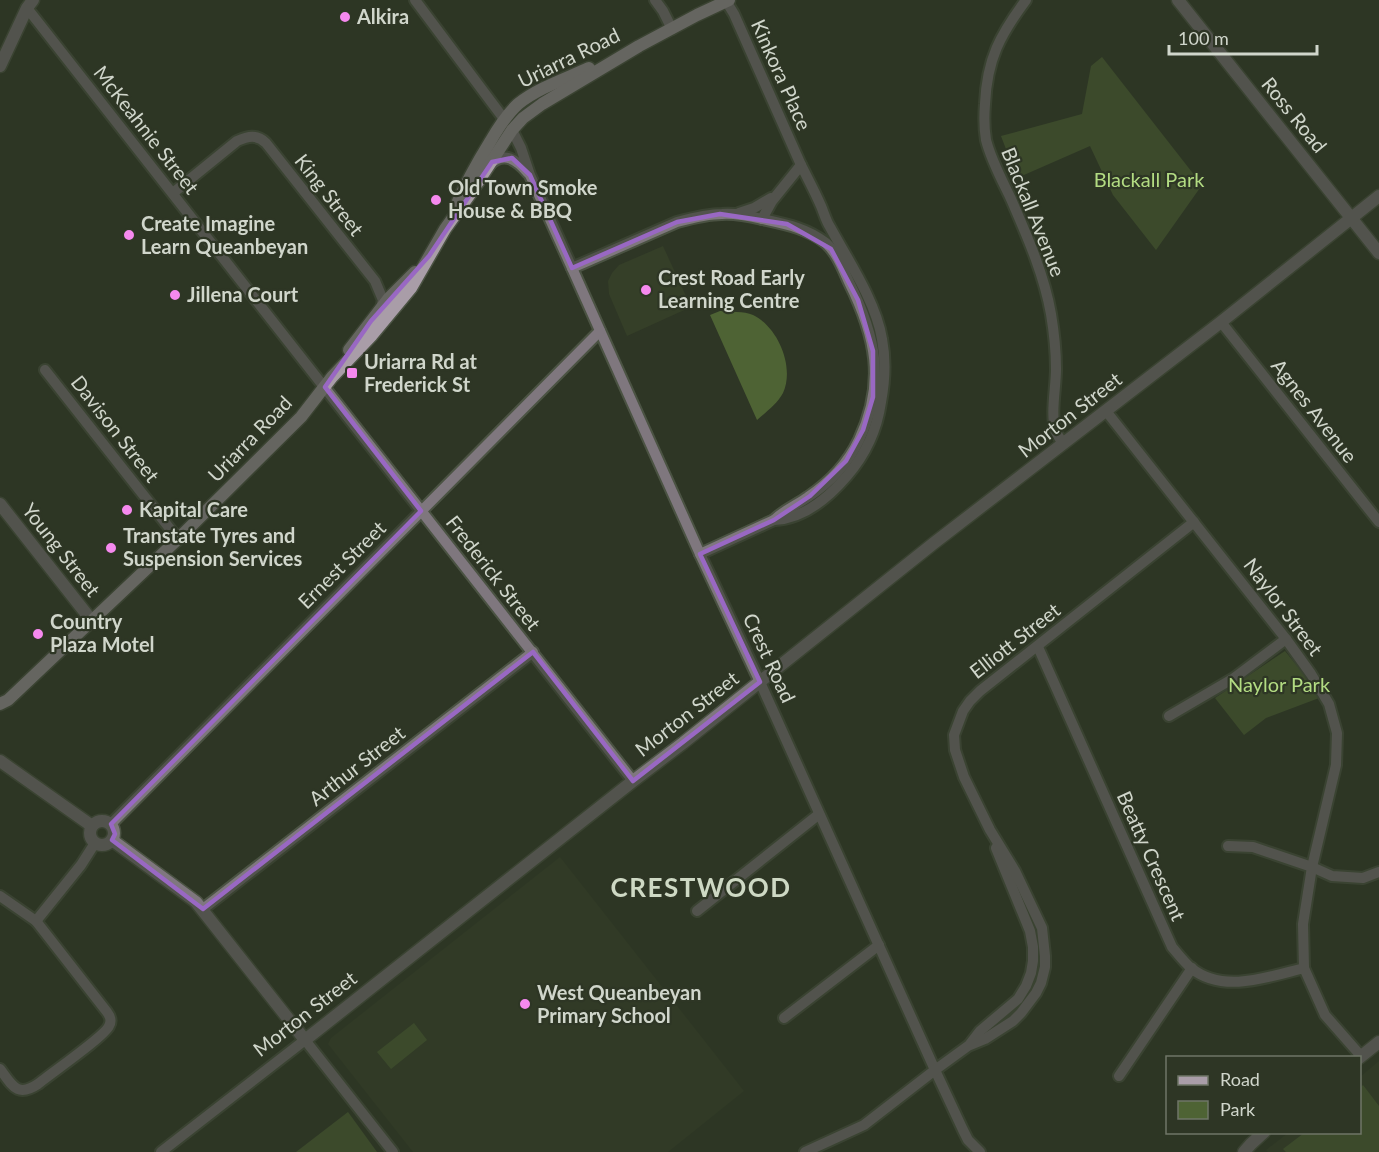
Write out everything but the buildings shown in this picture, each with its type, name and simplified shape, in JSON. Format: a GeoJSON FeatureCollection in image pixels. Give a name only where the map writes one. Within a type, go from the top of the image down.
{"type":"FeatureCollection","features":[{"type":"Feature","properties":{"kind":"main road","name":"Uriarra Road"},"geometry":{"type":"LineString","coordinates":[[0,714],[4,702],[92,621],[287,432],[411,288],[445,229],[512,130],[523,118],[534,108],[639,46],[727,0]]}},
{"type":"Feature","properties":{"kind":"main road","name":"Uriarra Road"},"geometry":{"type":"LineString","coordinates":[[445,229],[466,183],[504,119],[518,104],[556,82],[639,46]]}},
{"type":"Feature","properties":{"kind":"main road","name":"Crest Road"},"geometry":{"type":"LineString","coordinates":[[504,119],[512,130]]}},
{"type":"Feature","properties":{"kind":"main road","name":"Uriarra Road"},"geometry":{"type":"LineString","coordinates":[[328,382],[380,309],[429,256]]}},
{"type":"Feature","properties":{"kind":"street","name":"Crest Road"},"geometry":{"type":"LineString","coordinates":[[415,0],[504,119]]}},
{"type":"Feature","properties":{"kind":"street"},"geometry":{"type":"LineString","coordinates":[[655,0],[672,28]]}},
{"type":"Feature","properties":{"kind":"street","name":"Kinkora Place"},"geometry":{"type":"LineString","coordinates":[[700,554],[774,520],[790,518],[808,509],[841,483],[857,463],[869,442],[880,411],[885,370],[882,338],[870,303],[829,225],[727,0]]}},
{"type":"Feature","properties":{"kind":"street","name":"Blackall Avenue"},"geometry":{"type":"LineString","coordinates":[[1026,0],[1008,25],[993,56],[985,95],[985,130],[994,164],[1036,257],[1049,303],[1055,348],[1056,386],[1053,420],[1056,432],[1063,444]]}},
{"type":"Feature","properties":{"kind":"street","name":"Ross Road"},"geometry":{"type":"LineString","coordinates":[[1178,0],[1379,253]]}},
{"type":"Feature","properties":{"kind":"street"},"geometry":{"type":"LineString","coordinates":[[0,66],[30,4]]}},
{"type":"Feature","properties":{"kind":"street","name":"McKeahnie Street"},"geometry":{"type":"LineString","coordinates":[[30,4],[173,193],[328,382]]}},
{"type":"Feature","properties":{"kind":"street","name":"Crest Road"},"geometry":{"type":"LineString","coordinates":[[512,130],[700,554],[934,1070],[968,1140],[980,1152]]}},
{"type":"Feature","properties":{"kind":"street","name":"King Street"},"geometry":{"type":"LineString","coordinates":[[173,193],[237,141],[252,136],[259,137],[375,281],[383,300],[380,309]]}},
{"type":"Feature","properties":{"kind":"street"},"geometry":{"type":"LineString","coordinates":[[489,165],[496,159],[509,158],[517,162],[530,175]]}},
{"type":"Feature","properties":{"kind":"street"},"geometry":{"type":"LineString","coordinates":[[762,219],[772,201],[801,165]]}},
{"type":"Feature","properties":{"kind":"street"},"geometry":{"type":"LineString","coordinates":[[737,214],[760,205],[780,190]]}},
{"type":"Feature","properties":{"kind":"street","name":"Morton Street"},"geometry":{"type":"LineString","coordinates":[[160,1152],[1379,196]]}},
{"type":"Feature","properties":{"kind":"street","name":"Kinkora Place"},"geometry":{"type":"LineString","coordinates":[[572,268],[677,222],[709,215],[737,214],[787,224],[801,229],[831,249]]}},
{"type":"Feature","properties":{"kind":"street","name":"Kinkora Place"},"geometry":{"type":"LineString","coordinates":[[774,520],[781,513],[810,496],[846,461],[863,430],[873,397],[874,358],[869,328],[858,300],[831,249],[829,225]]}},
{"type":"Feature","properties":{"kind":"street"},"geometry":{"type":"LineString","coordinates":[[375,281],[387,288],[403,284]]}},
{"type":"Feature","properties":{"kind":"street","name":"Agnes Avenue"},"geometry":{"type":"LineString","coordinates":[[1221,322],[1379,522]]}},
{"type":"Feature","properties":{"kind":"street","name":"Ernest Street"},"geometry":{"type":"LineString","coordinates":[[111,824],[600,331]]}},
{"type":"Feature","properties":{"kind":"street","name":"Davison Street"},"geometry":{"type":"LineString","coordinates":[[45,370],[178,538]]}},
{"type":"Feature","properties":{"kind":"street","name":"Frederick Street"},"geometry":{"type":"LineString","coordinates":[[328,382],[421,511],[633,781]]}},
{"type":"Feature","properties":{"kind":"street","name":"Naylor Street"},"geometry":{"type":"LineString","coordinates":[[1106,411],[1286,639],[1329,704],[1337,733],[1335,765],[1312,867],[1303,924],[1304,968],[1325,1014],[1359,1056]]}},
{"type":"Feature","properties":{"kind":"street","name":"Young Street"},"geometry":{"type":"LineString","coordinates":[[0,504],[92,621]]}},
{"type":"Feature","properties":{"kind":"street","name":"Elliott Street"},"geometry":{"type":"LineString","coordinates":[[806,1152],[864,1125],[968,1046],[985,1039],[1013,1021],[1036,993],[1045,967],[1044,942],[1039,921],[1015,871],[990,830],[964,777],[955,750],[954,735],[969,700],[1194,522]]}},
{"type":"Feature","properties":{"kind":"street"},"geometry":{"type":"LineString","coordinates":[[1169,716],[1234,678],[1286,639]]}},
{"type":"Feature","properties":{"kind":"street","name":"Beatty Crescent"},"geometry":{"type":"LineString","coordinates":[[1038,647],[1172,947],[1192,968],[1218,981],[1251,981],[1304,968]]}},
{"type":"Feature","properties":{"kind":"street","name":"Arthur Street"},"geometry":{"type":"LineString","coordinates":[[203,909],[533,652]]}},
{"type":"Feature","properties":{"kind":"street"},"geometry":{"type":"LineString","coordinates":[[0,761],[92,826]]}},
{"type":"Feature","properties":{"kind":"street"},"geometry":{"type":"LineString","coordinates":[[697,912],[818,815]]}},
{"type":"Feature","properties":{"kind":"street"},"geometry":{"type":"LineString","coordinates":[[99,821],[111,824],[114,834],[112,840],[106,844],[95,843],[90,833],[92,826],[99,821]]}},
{"type":"Feature","properties":{"kind":"street"},"geometry":{"type":"LineString","coordinates":[[112,840],[203,909],[393,1152]]}},
{"type":"Feature","properties":{"kind":"street"},"geometry":{"type":"LineString","coordinates":[[36,921],[81,865],[95,843]]}},
{"type":"Feature","properties":{"kind":"street"},"geometry":{"type":"LineString","coordinates":[[1228,846],[1253,847],[1332,876],[1363,878],[1379,872]]}},
{"type":"Feature","properties":{"kind":"street"},"geometry":{"type":"LineString","coordinates":[[0,896],[36,921],[110,1016],[110,1025],[101,1035],[27,1090],[15,1087],[0,1069]]}},
{"type":"Feature","properties":{"kind":"street"},"geometry":{"type":"LineString","coordinates":[[784,1018],[879,945]]}},
{"type":"Feature","properties":{"kind":"street"},"geometry":{"type":"LineString","coordinates":[[1119,1076],[1192,968]]}},
{"type":"Feature","properties":{"kind":"street"},"geometry":{"type":"LineString","coordinates":[[1361,1056],[1379,1042]]}},
{"type":"Feature","properties":{"kind":"street"},"geometry":{"type":"LineString","coordinates":[[1244,1152],[1262,1134]]}},
{"type":"Feature","properties":{"kind":"highlighted area"},"geometry":{"type":"Polygon","coordinates":[[[512,158],[530,175],[572,268],[677,222],[720,214],[787,224],[831,249],[858,300],[873,351],[873,397],[863,430],[846,461],[810,496],[774,520],[700,554],[760,682],[633,781],[533,652],[203,909],[112,840],[115,834],[111,824],[421,511],[325,387],[371,321],[429,256],[492,162],[512,158]]]}},
{"type":"Feature","properties":{"kind":"shaded area","name":"Crest Road Early Learning Centre"},"geometry":{"type":"Polygon","coordinates":[[[663,246],[691,307],[627,336],[609,294],[608,281],[619,265],[663,246]]]}},
{"type":"Feature","properties":{"kind":"shaded area","name":"West Queanbeyan Primary School"},"geometry":{"type":"Polygon","coordinates":[[[560,857],[744,1091],[668,1152],[413,1152],[328,1044],[331,1038],[560,857]]]}},
{"type":"Feature","properties":{"kind":"shaded area"},"geometry":{"type":"Polygon","coordinates":[[[1379,1061],[1379,1152],[1268,1152],[1266,1150],[1287,1134],[1361,1134],[1361,1076],[1379,1061]]]}},
{"type":"Feature","properties":{"kind":"green space","name":"Blackall Park"},"geometry":{"type":"Polygon","coordinates":[[[1102,57],[1202,185],[1156,250],[1113,195],[1090,146],[1017,178],[1001,136],[1082,114],[1091,66],[1102,57]]]}},
{"type":"Feature","properties":{"kind":"green space"},"geometry":{"type":"Polygon","coordinates":[[[720,311],[753,315],[770,329],[782,349],[787,372],[783,393],[775,404],[757,420],[710,315],[720,311]]]}},
{"type":"Feature","properties":{"kind":"green space","name":"Naylor Park"},"geometry":{"type":"Polygon","coordinates":[[[1285,651],[1307,678],[1319,698],[1266,718],[1244,735],[1215,698],[1285,651]]]}},
{"type":"Feature","properties":{"kind":"green space"},"geometry":{"type":"Polygon","coordinates":[[[414,1023],[427,1040],[391,1069],[377,1052],[414,1023]]]}},
{"type":"Feature","properties":{"kind":"green space"},"geometry":{"type":"Polygon","coordinates":[[[1363,1085],[1379,1106],[1379,1152],[1286,1152],[1283,1149],[1303,1134],[1361,1134],[1361,1087],[1363,1085]]]}},
{"type":"Feature","properties":{"kind":"green space"},"geometry":{"type":"Polygon","coordinates":[[[348,1112],[377,1152],[296,1152],[348,1112]]]}},
{"type":"Feature","properties":{"kind":"place","name":"Alkira"},"geometry":{"type":"Point","coordinates":[345,17]}},
{"type":"Feature","properties":{"kind":"place","name":"Old Town Smoke House & BBQ"},"geometry":{"type":"Point","coordinates":[436,200]}},
{"type":"Feature","properties":{"kind":"place","name":"Create Imagine Learn Queanbeyan"},"geometry":{"type":"Point","coordinates":[129,235]}},
{"type":"Feature","properties":{"kind":"place","name":"Crest Road Early Learning Centre"},"geometry":{"type":"Point","coordinates":[646,290]}},
{"type":"Feature","properties":{"kind":"place","name":"Jillena Court"},"geometry":{"type":"Point","coordinates":[175,295]}},
{"type":"Feature","properties":{"kind":"place","name":"Uriarra Rd at Frederick St"},"geometry":{"type":"Point","coordinates":[352,373]}},
{"type":"Feature","properties":{"kind":"place","name":"Kapital Care"},"geometry":{"type":"Point","coordinates":[127,510]}},
{"type":"Feature","properties":{"kind":"place","name":"Transtate Tyres and Suspension Services"},"geometry":{"type":"Point","coordinates":[111,548]}},
{"type":"Feature","properties":{"kind":"place","name":"Country Plaza Motel"},"geometry":{"type":"Point","coordinates":[38,634]}},
{"type":"Feature","properties":{"kind":"place","name":"West Queanbeyan Primary School"},"geometry":{"type":"Point","coordinates":[525,1004]}},
{"type":"Feature","properties":{"kind":"district","name":"CRESTWOOD"},"geometry":{"type":"Point","coordinates":[701,888]}}]}
